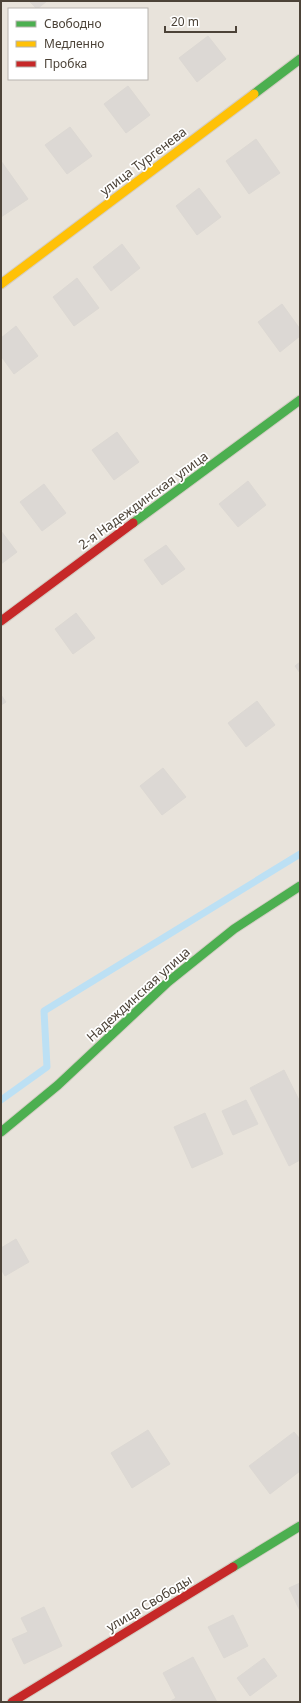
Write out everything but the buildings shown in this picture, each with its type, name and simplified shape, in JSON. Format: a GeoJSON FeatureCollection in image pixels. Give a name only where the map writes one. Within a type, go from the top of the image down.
{"type":"FeatureCollection","features":[{"type":"Feature","properties":{"kind":"street","name":"улица Тургенева"},"geometry":{"type":"LineString","coordinates":[[1,284],[300,59]]}},
{"type":"Feature","properties":{"kind":"street","name":"2-я Надеждинская улица"},"geometry":{"type":"LineString","coordinates":[[1,621],[300,400]]}},
{"type":"Feature","properties":{"kind":"street","name":"Надеждинская улица"},"geometry":{"type":"LineString","coordinates":[[1,1132],[58,1085],[168,982],[234,929],[300,886]]}},
{"type":"Feature","properties":{"kind":"street","name":"улица Свободы"},"geometry":{"type":"LineString","coordinates":[[12,1702],[300,1526]]}},
{"type":"Feature","properties":{"kind":"shaded area"},"geometry":{"type":"Polygon","coordinates":[[[1,1],[300,1],[300,1702],[1,1702],[1,1]]]}},
{"type":"Feature","properties":{"kind":"waterway"},"geometry":{"type":"LineString","coordinates":[[1,1100],[47,1067],[44,1011],[300,854]]}},
{"type":"Feature","properties":{"kind":"traffic: fast"},"geometry":{"type":"LineString","coordinates":[[254,94],[300,59]]}},
{"type":"Feature","properties":{"kind":"traffic: fast"},"geometry":{"type":"LineString","coordinates":[[133,523],[300,400]]}},
{"type":"Feature","properties":{"kind":"traffic: fast"},"geometry":{"type":"LineString","coordinates":[[1,1132],[58,1085],[168,982],[234,929],[300,886]]}},
{"type":"Feature","properties":{"kind":"traffic: fast"},"geometry":{"type":"LineString","coordinates":[[233,1567],[300,1526]]}},
{"type":"Feature","properties":{"kind":"traffic: slow"},"geometry":{"type":"LineString","coordinates":[[1,284],[254,94]]}},
{"type":"Feature","properties":{"kind":"traffic: jam"},"geometry":{"type":"LineString","coordinates":[[1,621],[133,523]]}},
{"type":"Feature","properties":{"kind":"traffic: jam"},"geometry":{"type":"LineString","coordinates":[[12,1702],[233,1567]]}}]}
